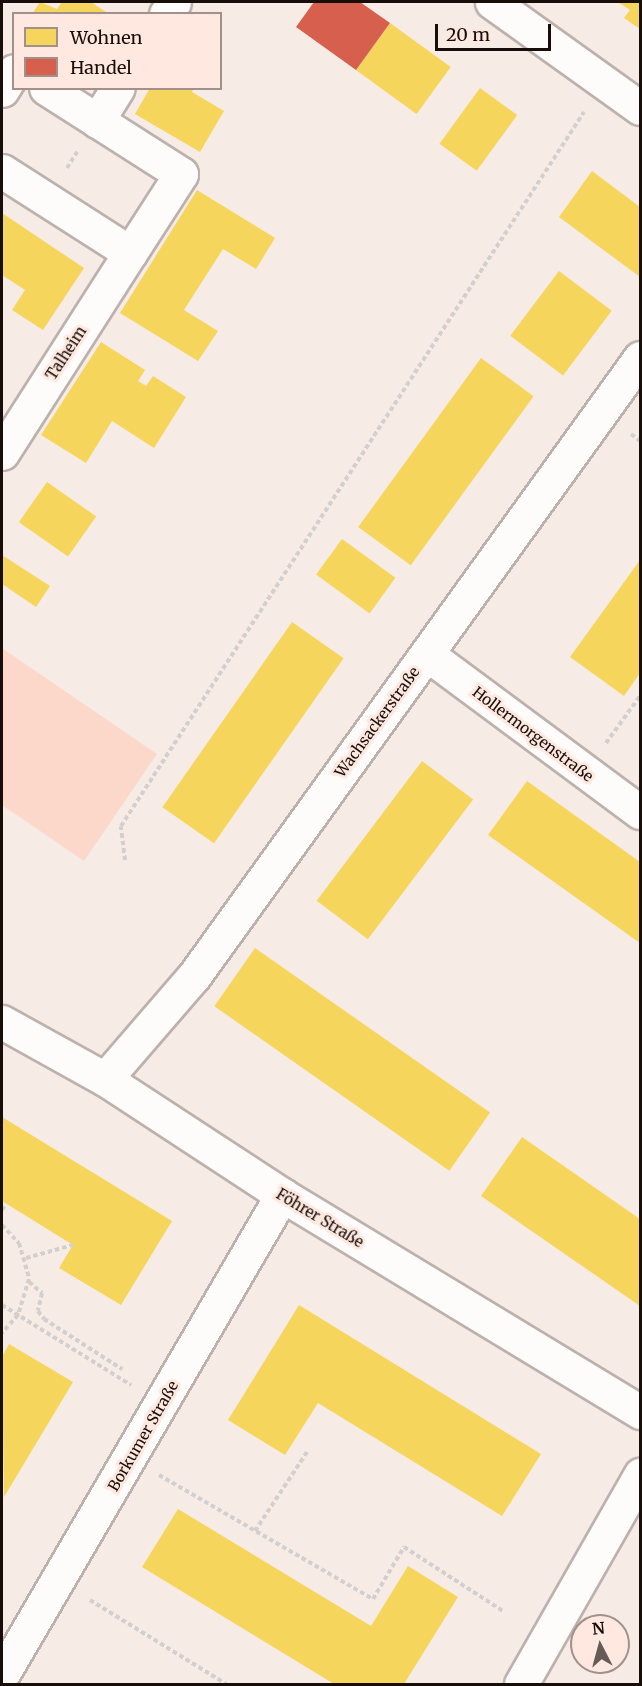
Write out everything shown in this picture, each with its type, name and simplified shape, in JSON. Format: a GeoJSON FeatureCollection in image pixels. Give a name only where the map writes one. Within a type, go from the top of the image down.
{"type":"FeatureCollection","features":[{"type":"Feature","properties":{"kind":"street"},"geometry":{"type":"LineString","coordinates":[[492,2],[640,108]]}},
{"type":"Feature","properties":{"kind":"street"},"geometry":{"type":"LineString","coordinates":[[2,90],[12,74]]}},
{"type":"Feature","properties":{"kind":"street","name":"Talheim"},"geometry":{"type":"LineString","coordinates":[[2,453],[181,174],[49,90]]}},
{"type":"Feature","properties":{"kind":"street"},"geometry":{"type":"LineString","coordinates":[[97,121],[117,90]]}},
{"type":"Feature","properties":{"kind":"street"},"geometry":{"type":"LineString","coordinates":[[2,171],[130,253]]}},
{"type":"Feature","properties":{"kind":"street","name":"Wachsackerstraße"},"geometry":{"type":"LineString","coordinates":[[105,1079],[194,976],[640,358]]}},
{"type":"Feature","properties":{"kind":"street","name":"Hollermorgenstraße"},"geometry":{"type":"LineString","coordinates":[[427,654],[640,812]]}},
{"type":"Feature","properties":{"kind":"street","name":"Föhrer Straße"},"geometry":{"type":"LineString","coordinates":[[2,1022],[105,1079],[282,1195],[640,1412]]}},
{"type":"Feature","properties":{"kind":"street","name":"Borkumer Straße"},"geometry":{"type":"LineString","coordinates":[[2,1676],[282,1195]]}},
{"type":"Feature","properties":{"kind":"street"},"geometry":{"type":"LineString","coordinates":[[521,1684],[640,1475]]}},
{"type":"Feature","properties":{"kind":"path"},"geometry":{"type":"LineString","coordinates":[[125,860],[122,826],[604,81]]}},
{"type":"Feature","properties":{"kind":"path"},"geometry":{"type":"LineString","coordinates":[[46,200],[97,121]]}},
{"type":"Feature","properties":{"kind":"path"},"geometry":{"type":"LineString","coordinates":[[584,772],[640,696]]}},
{"type":"Feature","properties":{"kind":"path"},"geometry":{"type":"LineString","coordinates":[[2,1209],[6,1204]]}},
{"type":"Feature","properties":{"kind":"path"},"geometry":{"type":"LineString","coordinates":[[2,1225],[26,1258],[29,1282],[18,1315],[2,1333]]}},
{"type":"Feature","properties":{"kind":"path"},"geometry":{"type":"LineString","coordinates":[[26,1258],[73,1245]]}},
{"type":"Feature","properties":{"kind":"path"},"geometry":{"type":"LineString","coordinates":[[29,1282],[42,1293],[38,1311],[44,1319],[122,1369]]}},
{"type":"Feature","properties":{"kind":"path"},"geometry":{"type":"LineString","coordinates":[[2,1305],[118,1376]]}},
{"type":"Feature","properties":{"kind":"path"},"geometry":{"type":"LineString","coordinates":[[255,1531],[307,1452]]}},
{"type":"Feature","properties":{"kind":"path"},"geometry":{"type":"LineString","coordinates":[[130,1457],[373,1599],[405,1547],[503,1611]]}},
{"type":"Feature","properties":{"kind":"path"},"geometry":{"type":"LineString","coordinates":[[90,1600],[226,1684]]}},
{"type":"Feature","properties":{"kind":"shaded area"},"geometry":{"type":"Polygon","coordinates":[[[2,648],[157,754],[84,861],[2,805],[2,648]]]}},
{"type":"Feature","properties":{"kind":"building: Wohnen"},"geometry":{"type":"Polygon","coordinates":[[[40,2],[57,9],[62,2],[91,2],[106,12],[33,12],[40,2]]]}},
{"type":"Feature","properties":{"kind":"building: Wohnen"},"geometry":{"type":"Polygon","coordinates":[[[618,2],[640,2],[640,29],[624,18],[630,10],[618,2]]]}},
{"type":"Feature","properties":{"kind":"building: Wohnen"},"geometry":{"type":"Polygon","coordinates":[[[390,23],[451,67],[417,114],[356,70],[390,23]]]}},
{"type":"Feature","properties":{"kind":"building: Wohnen"},"geometry":{"type":"Polygon","coordinates":[[[480,88],[517,115],[477,171],[439,144],[480,88]]]}},
{"type":"Feature","properties":{"kind":"building: Wohnen"},"geometry":{"type":"Polygon","coordinates":[[[149,90],[193,90],[192,92],[224,111],[200,152],[135,114],[149,90]]]}},
{"type":"Feature","properties":{"kind":"building: Wohnen"},"geometry":{"type":"Polygon","coordinates":[[[592,171],[640,207],[640,277],[559,217],[592,171]]]}},
{"type":"Feature","properties":{"kind":"building: Wohnen"},"geometry":{"type":"Polygon","coordinates":[[[197,190],[275,238],[256,269],[223,249],[184,310],[218,331],[198,361],[120,313],[197,190]]]}},
{"type":"Feature","properties":{"kind":"building: Wohnen"},"geometry":{"type":"Polygon","coordinates":[[[2,213],[84,268],[43,330],[12,310],[25,290],[2,275],[2,213]]]}},
{"type":"Feature","properties":{"kind":"building: Wohnen"},"geometry":{"type":"Polygon","coordinates":[[[559,271],[612,311],[563,375],[510,336],[559,271]]]}},
{"type":"Feature","properties":{"kind":"building: Wohnen"},"geometry":{"type":"Polygon","coordinates":[[[101,342],[145,370],[138,381],[146,386],[153,376],[186,397],[154,448],[112,421],[86,463],[41,435],[101,342]]]}},
{"type":"Feature","properties":{"kind":"building: Wohnen"},"geometry":{"type":"Polygon","coordinates":[[[481,358],[534,396],[411,565],[358,527],[481,358]]]}},
{"type":"Feature","properties":{"kind":"building: Wohnen"},"geometry":{"type":"Polygon","coordinates":[[[47,482],[96,516],[68,557],[19,522],[47,482]]]}},
{"type":"Feature","properties":{"kind":"building: Wohnen"},"geometry":{"type":"Polygon","coordinates":[[[342,539],[395,578],[370,613],[316,575],[342,539]]]}},
{"type":"Feature","properties":{"kind":"building: Wohnen"},"geometry":{"type":"Polygon","coordinates":[[[2,555],[50,586],[36,607],[2,584],[2,555]]]}},
{"type":"Feature","properties":{"kind":"building: Wohnen"},"geometry":{"type":"Polygon","coordinates":[[[640,560],[640,673],[624,696],[570,657],[640,560]]]}},
{"type":"Feature","properties":{"kind":"building: Wohnen"},"geometry":{"type":"Polygon","coordinates":[[[292,622],[344,658],[214,843],[162,807],[292,622]]]}},
{"type":"Feature","properties":{"kind":"building: Wohnen"},"geometry":{"type":"Polygon","coordinates":[[[422,761],[473,800],[368,939],[317,901],[422,761]]]}},
{"type":"Feature","properties":{"kind":"building: Wohnen"},"geometry":{"type":"Polygon","coordinates":[[[527,781],[640,862],[640,943],[488,835],[527,781]]]}},
{"type":"Feature","properties":{"kind":"building: Wohnen"},"geometry":{"type":"Polygon","coordinates":[[[255,948],[490,1113],[449,1171],[214,1006],[255,948]]]}},
{"type":"Feature","properties":{"kind":"building: Wohnen"},"geometry":{"type":"Polygon","coordinates":[[[2,1117],[172,1221],[121,1305],[59,1268],[73,1245],[2,1201],[2,1117]]]}},
{"type":"Feature","properties":{"kind":"building: Wohnen"},"geometry":{"type":"Polygon","coordinates":[[[522,1137],[640,1219],[640,1306],[481,1196],[522,1137]]]}},
{"type":"Feature","properties":{"kind":"building: Wohnen"},"geometry":{"type":"Polygon","coordinates":[[[299,1305],[541,1454],[502,1516],[318,1403],[285,1455],[228,1420],[299,1305]]]}},
{"type":"Feature","properties":{"kind":"building: Wohnen"},"geometry":{"type":"Polygon","coordinates":[[[9,1344],[73,1382],[4,1497],[2,1357],[9,1344]]]}},
{"type":"Feature","properties":{"kind":"building: Wohnen"},"geometry":{"type":"Polygon","coordinates":[[[178,1509],[371,1626],[408,1566],[458,1597],[404,1684],[334,1684],[142,1567],[178,1509]]]}},
{"type":"Feature","properties":{"kind":"building: Handel"},"geometry":{"type":"Polygon","coordinates":[[[314,2],[360,2],[390,23],[356,70],[296,27],[314,2]]]}}]}
